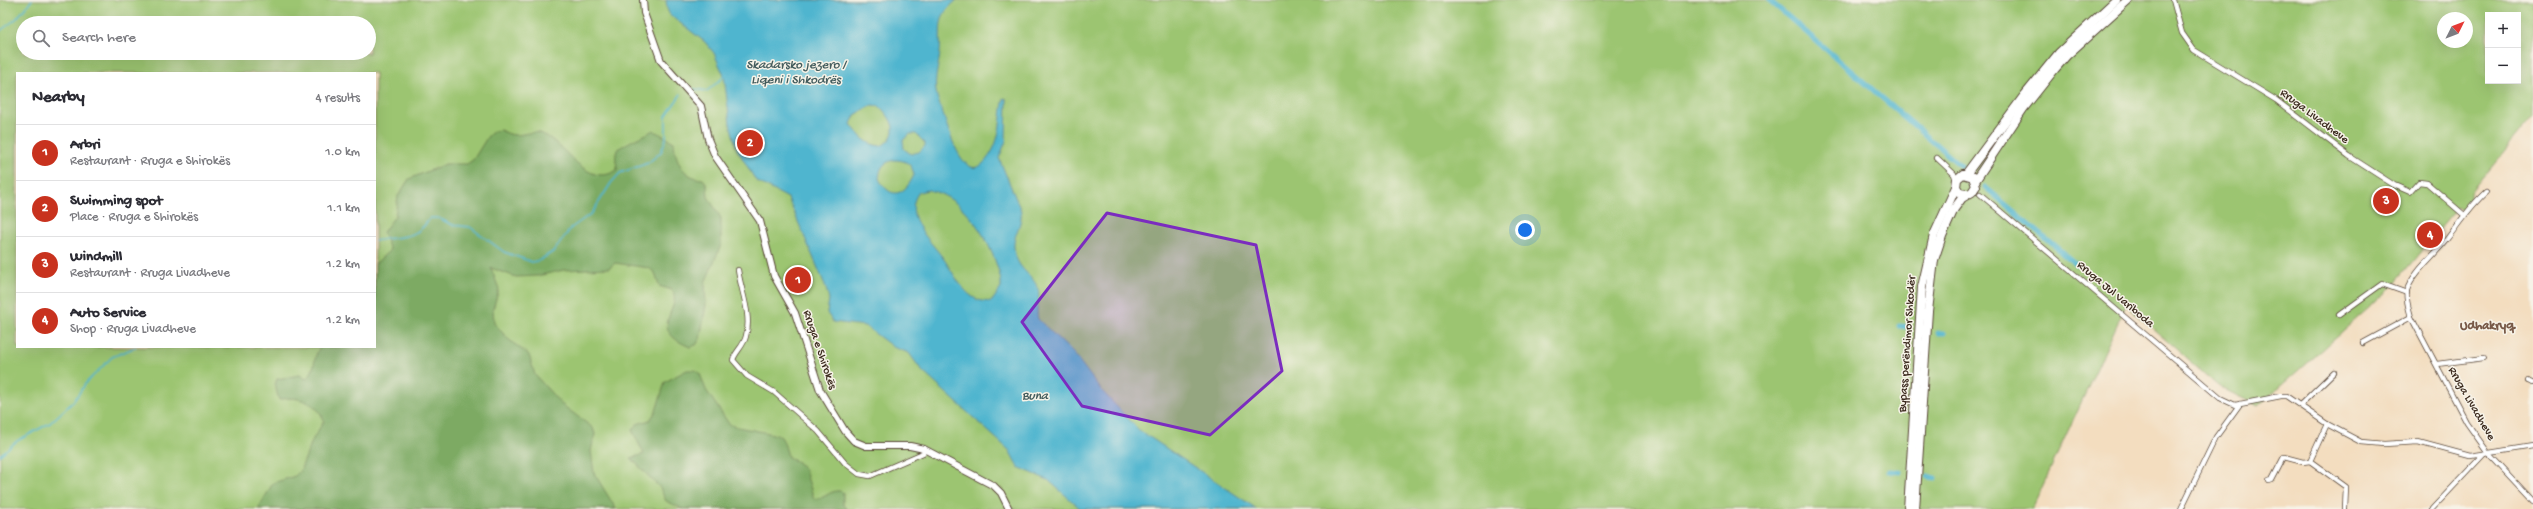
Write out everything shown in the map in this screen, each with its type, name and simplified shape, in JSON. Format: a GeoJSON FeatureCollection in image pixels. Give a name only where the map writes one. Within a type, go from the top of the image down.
{"type":"FeatureCollection","features":[{"type":"Feature","properties":{"kind":"highway","name":"Bypass perëndimor Shkodër"},"geometry":{"type":"LineString","coordinates":[[1908,509],[1922,287],[1934,235],[1956,184],[2046,68],[2082,30],[2116,0]]}},
{"type":"Feature","properties":{"kind":"highway","name":"Bypass perëndimor Shkodër"},"geometry":{"type":"LineString","coordinates":[[1915,509],[1928,312],[1934,260],[1946,225],[1958,204],[1968,194],[2023,109],[2054,70],[2067,55],[2128,0]]}},
{"type":"Feature","properties":{"kind":"highway"},"geometry":{"type":"LineString","coordinates":[[1965,174],[1975,183]]}},
{"type":"Feature","properties":{"kind":"highway"},"geometry":{"type":"LineString","coordinates":[[1956,184],[1958,192],[1968,194]]}},
{"type":"Feature","properties":{"kind":"main road","name":"Rruga e Shirokës"},"geometry":{"type":"LineString","coordinates":[[643,0],[644,13],[661,61],[700,106],[708,139],[715,156],[760,221],[774,276],[794,311],[820,390],[849,436],[860,445],[877,448],[910,446],[924,450],[994,486],[1001,493],[1009,509]]}},
{"type":"Feature","properties":{"kind":"street","name":"Rruga Livadheve"},"geometry":{"type":"LineString","coordinates":[[2173,0],[2182,33],[2194,50],[2276,100],[2344,152],[2402,190],[2410,192],[2422,181],[2438,190],[2463,214]]}},
{"type":"Feature","properties":{"kind":"street"},"geometry":{"type":"LineString","coordinates":[[1937,158],[1952,172],[1956,184]]}},
{"type":"Feature","properties":{"kind":"street"},"geometry":{"type":"LineString","coordinates":[[1952,172],[1965,174]]}},
{"type":"Feature","properties":{"kind":"street","name":"Rruga Jul Variboda"},"geometry":{"type":"LineString","coordinates":[[1975,183],[1980,194],[2220,398],[2235,405],[2240,404]]}},
{"type":"Feature","properties":{"kind":"street"},"geometry":{"type":"LineString","coordinates":[[2340,315],[2382,284],[2407,293],[2413,280],[2447,239],[2463,214],[2486,192]]}},
{"type":"Feature","properties":{"kind":"street"},"geometry":{"type":"LineString","coordinates":[[1968,194],[1980,194]]}},
{"type":"Feature","properties":{"kind":"street"},"geometry":{"type":"LineString","coordinates":[[738,270],[746,306],[748,331],[744,344],[733,360],[741,372],[774,392],[818,430],[845,463],[859,474],[870,476],[923,453],[924,450]]}},
{"type":"Feature","properties":{"kind":"street","name":"Rruga Livadheve"},"geometry":{"type":"LineString","coordinates":[[2407,293],[2411,317],[2467,423],[2487,454],[2533,501]]}},
{"type":"Feature","properties":{"kind":"street"},"geometry":{"type":"LineString","coordinates":[[2363,343],[2411,317]]}},
{"type":"Feature","properties":{"kind":"street","name":"Rruga Livadheve"},"geometry":{"type":"LineString","coordinates":[[2436,364],[2484,358]]}},
{"type":"Feature","properties":{"kind":"street"},"geometry":{"type":"LineString","coordinates":[[2300,405],[2334,372]]}},
{"type":"Feature","properties":{"kind":"street"},"geometry":{"type":"LineString","coordinates":[[2528,381],[2533,383]]}},
{"type":"Feature","properties":{"kind":"street"},"geometry":{"type":"LineString","coordinates":[[2181,509],[2216,437],[2240,404],[2281,396],[2300,405],[2327,424],[2361,442],[2384,444],[2418,442],[2461,455],[2487,454],[2533,446]]}},
{"type":"Feature","properties":{"kind":"street"},"geometry":{"type":"LineString","coordinates":[[2310,461],[2327,424]]}},
{"type":"Feature","properties":{"kind":"street"},"geometry":{"type":"LineString","coordinates":[[2432,509],[2487,454]]}},
{"type":"Feature","properties":{"kind":"street"},"geometry":{"type":"LineString","coordinates":[[2269,481],[2272,480],[2284,457],[2303,462],[2310,461],[2346,487],[2345,509]]}},
{"type":"Feature","properties":{"kind":"highlighted area"},"geometry":{"type":"Polygon","coordinates":[[[1107,213],[1256,245],[1282,371],[1210,435],[1082,406],[1022,322],[1107,213]]]}},
{"type":"Feature","properties":{"kind":"green space"},"geometry":{"type":"Polygon","coordinates":[[[0,0],[2533,0],[2533,116],[2471,191],[2464,212],[2458,207],[2388,291],[2258,406],[2218,386],[2126,305],[2032,509],[0,509],[0,0]]]}},
{"type":"Feature","properties":{"kind":"green space"},"geometry":{"type":"Polygon","coordinates":[[[500,130],[513,135],[532,133],[542,134],[551,139],[586,170],[596,174],[606,175],[617,170],[616,155],[619,148],[653,130],[674,142],[678,161],[685,172],[696,178],[703,179],[707,184],[708,197],[721,218],[721,245],[705,283],[706,305],[700,339],[696,345],[690,347],[677,340],[669,333],[667,326],[668,318],[674,297],[672,290],[659,286],[655,273],[649,268],[615,263],[609,268],[564,270],[537,276],[516,277],[491,268],[499,289],[493,309],[494,323],[508,339],[529,355],[535,375],[561,404],[593,428],[595,434],[591,451],[594,473],[616,509],[258,509],[273,483],[295,476],[300,471],[313,439],[324,421],[317,409],[306,402],[292,398],[279,400],[275,385],[277,379],[300,375],[306,379],[312,372],[316,355],[320,348],[376,348],[376,263],[390,250],[383,232],[395,216],[398,196],[409,179],[445,164],[467,164],[473,160],[488,136],[494,131],[500,130]]]}},
{"type":"Feature","properties":{"kind":"green space"},"geometry":{"type":"Polygon","coordinates":[[[687,370],[695,370],[700,374],[706,390],[729,424],[741,428],[778,435],[781,437],[789,458],[798,462],[805,470],[814,499],[822,498],[835,491],[843,492],[843,505],[847,509],[683,509],[666,501],[660,488],[631,458],[644,454],[632,430],[637,424],[650,420],[656,411],[665,382],[687,370]]]}},
{"type":"Feature","properties":{"kind":"water","name":"Skadarsko jezero / Liqeni i Shkodrës"},"geometry":{"type":"Polygon","coordinates":[[[666,0],[957,0],[946,11],[941,23],[940,52],[936,81],[937,97],[958,153],[964,162],[971,167],[979,166],[992,152],[998,137],[1004,98],[1007,99],[1006,141],[999,158],[1021,211],[1021,220],[1014,243],[1015,255],[1021,267],[1036,284],[1038,289],[1038,319],[1074,354],[1102,391],[1139,430],[1257,509],[1081,509],[1048,480],[1018,467],[1009,450],[922,371],[909,353],[893,347],[865,326],[833,322],[827,313],[829,299],[825,285],[788,198],[756,181],[737,149],[730,124],[724,76],[714,53],[705,42],[670,15],[667,9],[666,0]],[[872,105],[855,115],[851,124],[860,136],[867,142],[881,146],[891,137],[893,127],[891,121],[879,106],[872,105]],[[910,134],[903,140],[904,149],[911,154],[919,152],[925,146],[925,143],[916,134],[910,134]],[[898,160],[890,161],[883,166],[880,171],[879,179],[888,190],[893,193],[898,193],[902,191],[910,182],[914,175],[913,171],[910,165],[905,162],[898,160]],[[928,190],[919,192],[914,201],[913,209],[919,227],[943,258],[957,280],[969,294],[975,299],[992,301],[1001,288],[1001,280],[992,252],[976,224],[955,202],[942,194],[928,190]]]}},
{"type":"Feature","properties":{"kind":"waterway"},"geometry":{"type":"LineString","coordinates":[[19,16],[32,0]]}},
{"type":"Feature","properties":{"kind":"waterway"},"geometry":{"type":"LineString","coordinates":[[1769,0],[1961,166]]}},
{"type":"Feature","properties":{"kind":"waterway"},"geometry":{"type":"LineString","coordinates":[[0,31],[16,19]]}},
{"type":"Feature","properties":{"kind":"waterway"},"geometry":{"type":"LineString","coordinates":[[694,89],[707,91],[726,75]]}},
{"type":"Feature","properties":{"kind":"waterway"},"geometry":{"type":"LineString","coordinates":[[376,241],[412,234],[424,226],[430,218],[438,218],[453,225],[470,227],[504,252],[532,262],[540,260],[554,251],[571,228],[592,213],[611,183],[620,173],[648,163],[661,152],[666,139],[666,116],[681,94]]}},
{"type":"Feature","properties":{"kind":"waterway"},"geometry":{"type":"LineString","coordinates":[[1985,187],[2077,265]]}},
{"type":"Feature","properties":{"kind":"waterway"},"geometry":{"type":"LineString","coordinates":[[1899,326],[1909,327]]}},
{"type":"Feature","properties":{"kind":"waterway"},"geometry":{"type":"LineString","coordinates":[[1938,333],[1944,333]]}},
{"type":"Feature","properties":{"kind":"waterway"},"geometry":{"type":"LineString","coordinates":[[0,455],[17,441],[50,423],[73,402],[86,383],[112,357],[134,348]]}},
{"type":"Feature","properties":{"kind":"waterway"},"geometry":{"type":"LineString","coordinates":[[1889,471],[1900,472]]}},
{"type":"Feature","properties":{"kind":"waterway"},"geometry":{"type":"LineString","coordinates":[[1928,477],[1935,478]]}},
{"type":"Feature","properties":{"kind":"place","name":"Swimming spot"},"geometry":{"type":"Point","coordinates":[750,143]}},
{"type":"Feature","properties":{"kind":"place","name":"Windmill"},"geometry":{"type":"Point","coordinates":[2386,201]}},
{"type":"Feature","properties":{"kind":"place","name":"Auto Service"},"geometry":{"type":"Point","coordinates":[2430,235]}},
{"type":"Feature","properties":{"kind":"place","name":"Arbri"},"geometry":{"type":"Point","coordinates":[798,280]}},
{"type":"Feature","properties":{"kind":"district","name":"Udhakryq"},"geometry":{"type":"Point","coordinates":[2487,326]}},
{"type":"Feature","properties":{"kind":"water label","name":"Buna"},"geometry":{"type":"Point","coordinates":[1035,396]}}]}
